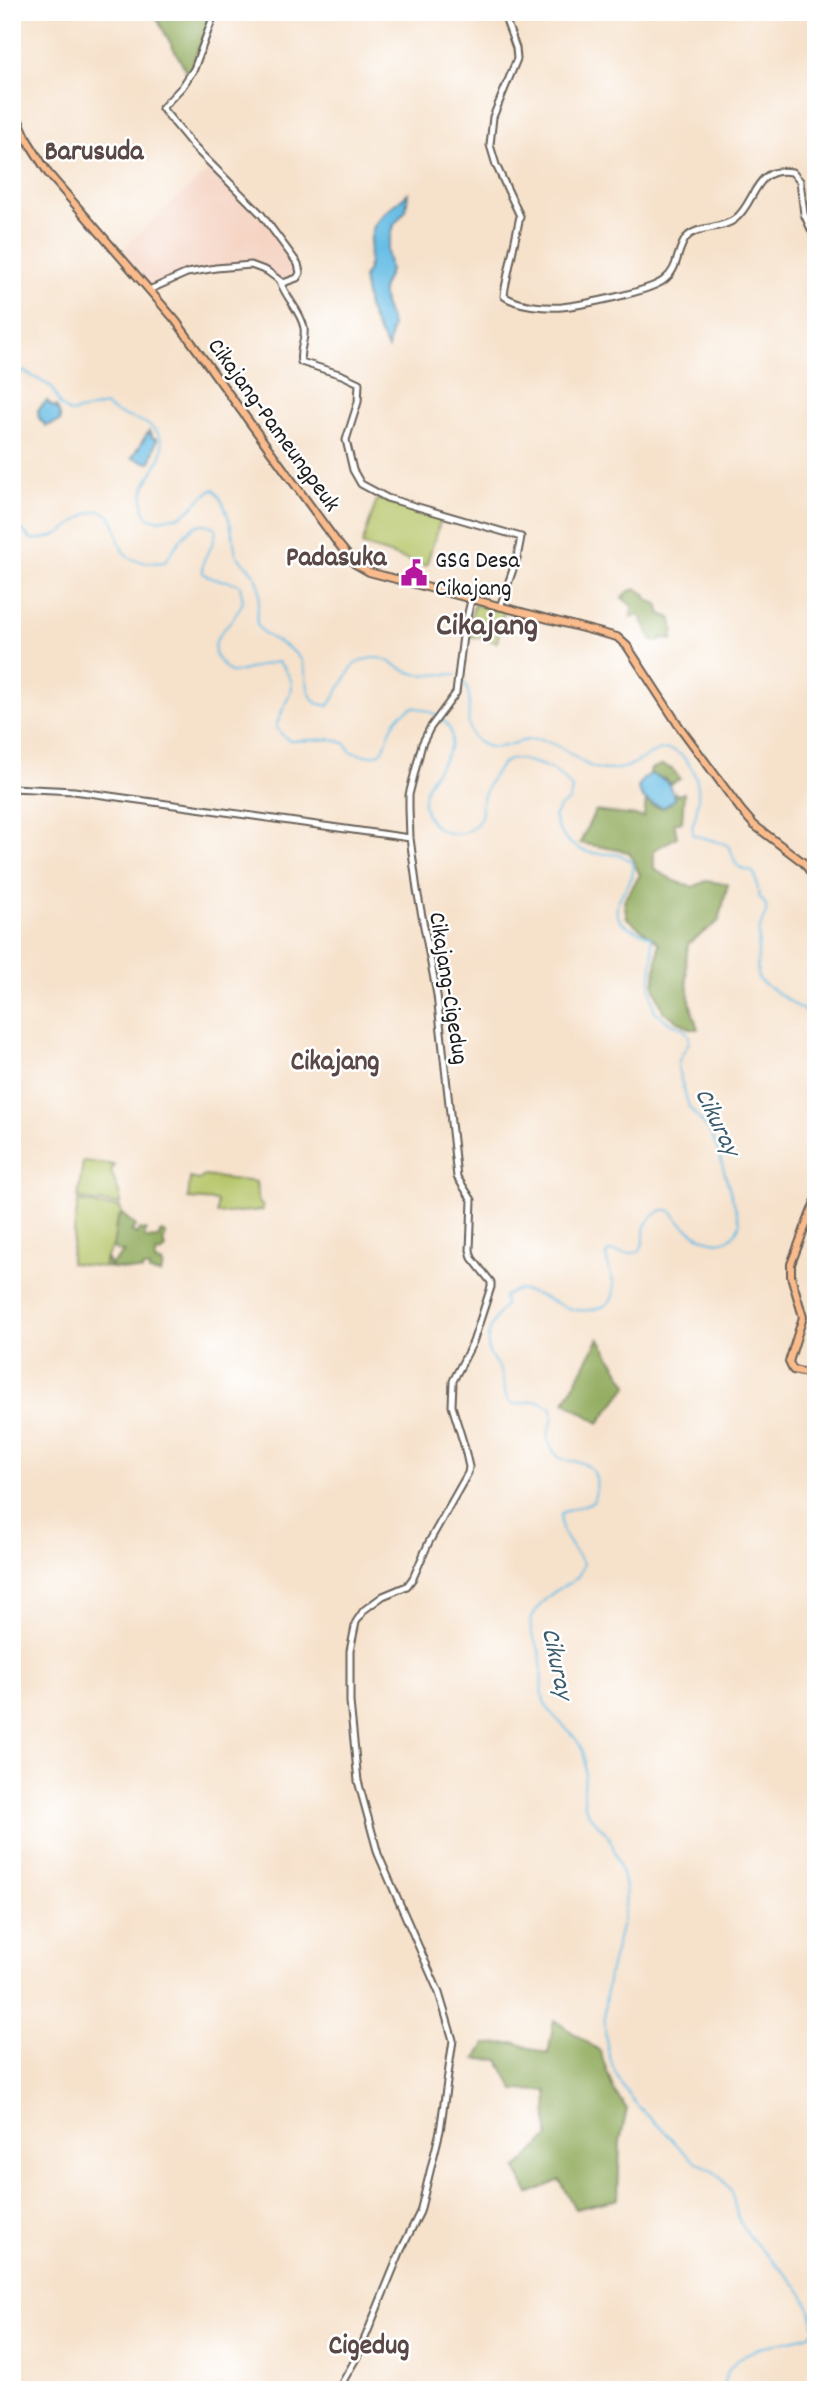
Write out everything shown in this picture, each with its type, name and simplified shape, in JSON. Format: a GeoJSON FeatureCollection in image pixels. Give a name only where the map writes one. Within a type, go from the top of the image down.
{"type":"FeatureCollection","features":[{"type":"Feature","properties":{"kind":"main road","name":"Cikajang-Pameungpeuk"},"geometry":{"type":"LineString","coordinates":[[12,105],[28,141],[48,173],[211,367],[355,564],[369,572],[621,639],[747,818],[804,863],[816,880]]}},
{"type":"Feature","properties":{"kind":"main road"},"geometry":{"type":"LineString","coordinates":[[816,1199],[791,1264],[791,1277],[803,1317],[789,1362],[793,1370],[816,1375]]}},
{"type":"Feature","properties":{"kind":"street"},"geometry":{"type":"LineString","coordinates":[[215,12],[194,69],[182,87],[162,108],[194,147],[261,214],[298,264],[299,277],[280,281]]}},
{"type":"Feature","properties":{"kind":"street"},"geometry":{"type":"LineString","coordinates":[[503,12],[516,48],[517,59],[493,117],[490,145],[496,165],[520,216],[504,296],[521,303],[562,306],[659,284],[674,270],[684,241],[690,235],[723,226],[736,219],[755,187],[777,171],[792,172],[800,181],[804,214],[816,240]]}},
{"type":"Feature","properties":{"kind":"street"},"geometry":{"type":"LineString","coordinates":[[149,290],[187,273],[251,265],[267,271],[280,281],[303,323],[301,362],[359,383],[358,402],[346,440],[353,470],[361,484],[387,498],[521,537],[517,558],[500,607]]}},
{"type":"Feature","properties":{"kind":"street","name":"Cikajang-Cigedug"},"geometry":{"type":"LineString","coordinates":[[338,2390],[358,2355],[401,2250],[420,2212],[440,2131],[452,2048],[452,2031],[439,1993],[377,1854],[358,1781],[350,1651],[356,1622],[364,1611],[383,1596],[407,1586],[413,1578],[429,1542],[468,1473],[464,1445],[452,1406],[454,1376],[473,1342],[489,1299],[491,1283],[472,1258],[470,1250],[472,1200],[457,1177],[438,995],[417,890],[410,838],[409,795],[417,761],[426,736],[456,693],[463,636],[471,600]]}},
{"type":"Feature","properties":{"kind":"street"},"geometry":{"type":"LineString","coordinates":[[12,788],[74,791],[410,838]]}},
{"type":"Feature","properties":{"kind":"shaded area"},"geometry":{"type":"Polygon","coordinates":[[[214,167],[261,214],[300,273],[283,283],[251,265],[187,273],[149,290],[118,253],[177,197],[214,167]]]}},
{"type":"Feature","properties":{"kind":"green space"},"geometry":{"type":"Polygon","coordinates":[[[153,12],[213,12],[188,74],[153,12]]]}},
{"type":"Feature","properties":{"kind":"green space"},"geometry":{"type":"Polygon","coordinates":[[[377,499],[441,519],[426,566],[362,545],[377,499]]]}},
{"type":"Feature","properties":{"kind":"green space"},"geometry":{"type":"Polygon","coordinates":[[[637,589],[645,594],[648,600],[658,604],[661,614],[671,618],[674,628],[672,640],[661,638],[660,642],[652,641],[640,615],[631,618],[632,606],[622,598],[629,591],[637,589]]]}},
{"type":"Feature","properties":{"kind":"green space"},"geometry":{"type":"Polygon","coordinates":[[[474,605],[504,611],[497,642],[466,635],[474,605]]]}},
{"type":"Feature","properties":{"kind":"green space"},"geometry":{"type":"Polygon","coordinates":[[[662,765],[672,769],[680,779],[670,784],[665,779],[650,774],[651,769],[662,765]]]}},
{"type":"Feature","properties":{"kind":"green space"},"geometry":{"type":"Polygon","coordinates":[[[675,792],[677,795],[684,793],[682,822],[674,822],[677,837],[654,850],[654,869],[693,887],[706,881],[728,884],[719,921],[688,944],[687,987],[698,1029],[691,1029],[663,1011],[654,986],[659,943],[627,918],[624,900],[640,875],[629,852],[580,843],[595,811],[644,817],[646,801],[653,806],[664,808],[674,800],[675,792]]]}},
{"type":"Feature","properties":{"kind":"green space"},"geometry":{"type":"Polygon","coordinates":[[[83,1161],[115,1165],[111,1171],[120,1196],[120,1204],[78,1198],[83,1161]]]}},
{"type":"Feature","properties":{"kind":"green space"},"geometry":{"type":"Polygon","coordinates":[[[204,1176],[256,1182],[258,1201],[263,1210],[217,1214],[217,1201],[188,1199],[190,1178],[199,1180],[204,1176]]]}},
{"type":"Feature","properties":{"kind":"green space"},"geometry":{"type":"Polygon","coordinates":[[[78,1201],[120,1207],[122,1213],[116,1225],[113,1246],[103,1267],[70,1263],[78,1201]]]}},
{"type":"Feature","properties":{"kind":"green space"},"geometry":{"type":"Polygon","coordinates":[[[122,1214],[136,1226],[131,1231],[137,1234],[139,1229],[146,1230],[146,1239],[158,1238],[161,1232],[166,1234],[163,1243],[166,1248],[161,1254],[157,1252],[155,1261],[163,1264],[161,1274],[149,1272],[149,1268],[143,1268],[142,1271],[104,1267],[106,1257],[110,1266],[124,1252],[113,1247],[117,1221],[122,1214]]]}},
{"type":"Feature","properties":{"kind":"green space"},"geometry":{"type":"Polygon","coordinates":[[[599,1338],[628,1385],[599,1423],[565,1402],[599,1338]]]}},
{"type":"Feature","properties":{"kind":"green space"},"geometry":{"type":"Polygon","coordinates":[[[554,2020],[600,2051],[614,2091],[627,2109],[620,2142],[618,2199],[575,2209],[560,2180],[529,2194],[516,2169],[548,2137],[547,2091],[514,2090],[499,2060],[476,2059],[485,2044],[516,2043],[548,2054],[554,2020]]]}},
{"type":"Feature","properties":{"kind":"water"},"geometry":{"type":"Polygon","coordinates":[[[408,193],[406,210],[394,225],[387,251],[390,271],[382,289],[392,325],[388,349],[368,307],[363,278],[368,268],[371,235],[375,224],[408,193]]]}},
{"type":"Feature","properties":{"kind":"water"},"geometry":{"type":"Polygon","coordinates":[[[47,401],[53,407],[56,406],[60,421],[46,426],[39,418],[38,410],[47,401]]]}},
{"type":"Feature","properties":{"kind":"water"},"geometry":{"type":"Polygon","coordinates":[[[149,431],[152,437],[157,439],[150,463],[132,458],[149,431]]]}},
{"type":"Feature","properties":{"kind":"water"},"geometry":{"type":"Polygon","coordinates":[[[650,774],[664,780],[671,789],[674,800],[664,807],[648,802],[639,792],[638,788],[643,779],[650,774]]]}},
{"type":"Feature","properties":{"kind":"waterway"},"geometry":{"type":"LineString","coordinates":[[12,376],[23,371],[52,387],[60,405],[70,413],[105,405],[118,414],[142,421],[155,430],[162,444],[161,457],[147,481],[143,500],[145,512],[151,519],[180,516],[214,489],[226,511],[236,554],[255,576],[259,585],[257,624],[261,630],[301,660],[310,693],[316,703],[329,706],[354,664],[374,658],[416,674],[456,675]]}},
{"type":"Feature","properties":{"kind":"waterway","name":"Cikuray"},"geometry":{"type":"LineString","coordinates":[[12,520],[31,539],[41,539],[58,534],[88,514],[100,511],[113,519],[124,553],[132,559],[145,562],[165,562],[180,540],[194,527],[201,524],[216,529],[204,561],[203,573],[240,585],[243,601],[218,637],[215,653],[232,673],[278,662],[284,668],[292,688],[276,726],[282,735],[290,741],[333,739],[346,744],[351,752],[375,755],[384,748],[400,715],[413,707],[427,711],[441,718],[452,736],[448,752],[427,786],[424,796],[428,817],[437,828],[455,834],[474,827],[482,813],[482,803],[489,783],[497,770],[507,761],[520,760],[551,769],[561,776],[572,790],[569,801],[561,806],[554,816],[560,832],[571,844],[593,853],[622,856],[633,865],[633,873],[620,897],[617,914],[622,922],[632,929],[651,937],[653,955],[650,985],[654,1010],[667,1021],[683,1028],[689,1036],[678,1069],[689,1107],[710,1132],[717,1148],[740,1223],[734,1234],[716,1242],[695,1234],[670,1210],[662,1210],[645,1226],[644,1240],[639,1252],[626,1254],[612,1251],[606,1254],[614,1290],[607,1304],[590,1310],[579,1310],[530,1292],[515,1291],[504,1296],[505,1305],[491,1327],[488,1345],[490,1355],[501,1372],[505,1392],[511,1404],[535,1401],[552,1408],[553,1418],[547,1437],[554,1452],[564,1460],[586,1465],[596,1478],[593,1502],[561,1513],[561,1527],[583,1564],[581,1570],[574,1580],[543,1602],[531,1624],[541,1657],[544,1701],[583,1752],[586,1809],[609,1837],[624,1883],[625,1908],[605,2003],[604,2021],[609,2056],[624,2088],[635,2102],[684,2152],[716,2174],[728,2186],[741,2224],[796,2285],[811,2312],[815,2330],[810,2335],[769,2345],[743,2356],[733,2364],[726,2375],[723,2390]]}},
{"type":"Feature","properties":{"kind":"waterway"},"geometry":{"type":"LineString","coordinates":[[461,676],[469,696],[468,718],[471,734],[490,747],[540,740],[562,749],[588,765],[609,770],[631,765],[661,750],[677,752],[685,759],[694,772],[698,785],[696,814],[692,827],[694,835],[730,848],[736,864],[755,875],[759,896],[766,905],[759,931],[757,975],[760,981],[816,1019]]}},
{"type":"Feature","properties":{"kind":"place","name":"GSG Desa Cikajang"},"geometry":{"type":"Point","coordinates":[414,573]}},
{"type":"Feature","properties":{"kind":"district","name":"Barusuda"},"geometry":{"type":"Point","coordinates":[94,149]}},
{"type":"Feature","properties":{"kind":"district","name":"Padasuka"},"geometry":{"type":"Point","coordinates":[336,555]}},
{"type":"Feature","properties":{"kind":"district","name":"Cikajang"},"geometry":{"type":"Point","coordinates":[487,623]}},
{"type":"Feature","properties":{"kind":"district","name":"Cikajang"},"geometry":{"type":"Point","coordinates":[335,1059]}},
{"type":"Feature","properties":{"kind":"district","name":"Cigedug"},"geometry":{"type":"Point","coordinates":[369,2343]}}]}
